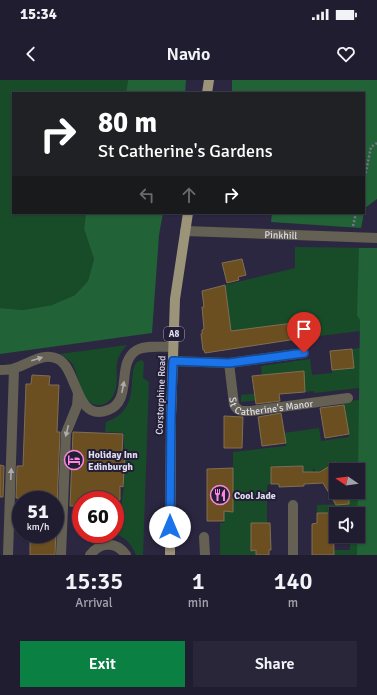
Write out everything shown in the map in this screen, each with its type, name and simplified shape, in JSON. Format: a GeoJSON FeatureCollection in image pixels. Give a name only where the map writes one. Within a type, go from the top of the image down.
{"type":"FeatureCollection","features":[{"type":"Feature","properties":{"kind":"main road"},"geometry":{"type":"LineString","coordinates":[[207,92],[209,80]]}},
{"type":"Feature","properties":{"kind":"main road","name":"Corstorphine Road"},"geometry":{"type":"LineString","coordinates":[[170,555],[170,440],[175,299],[188,214]]}},
{"type":"Feature","properties":{"kind":"street","name":"Pinkhill"},"geometry":{"type":"LineString","coordinates":[[185,231],[377,238]]}},
{"type":"Feature","properties":{"kind":"street"},"geometry":{"type":"LineString","coordinates":[[0,370],[14,369],[40,357],[58,359],[67,368],[78,394],[88,408],[94,411],[108,410],[114,407],[122,394],[125,369],[130,356],[138,350],[147,348],[173,348]]}},
{"type":"Feature","properties":{"kind":"street"},"geometry":{"type":"LineString","coordinates":[[173,361],[229,363],[304,353]]}},
{"type":"Feature","properties":{"kind":"street","name":"St Catherine's Manor"},"geometry":{"type":"LineString","coordinates":[[229,363],[234,404],[240,411],[251,411],[348,398]]}},
{"type":"Feature","properties":{"kind":"street"},"geometry":{"type":"LineString","coordinates":[[8,555],[14,369]]}},
{"type":"Feature","properties":{"kind":"street"},"geometry":{"type":"LineString","coordinates":[[61,555],[66,433],[77,406],[78,394]]}},
{"type":"Feature","properties":{"kind":"street"},"geometry":{"type":"LineString","coordinates":[[293,505],[294,555]]}},
{"type":"Feature","properties":{"kind":"street"},"geometry":{"type":"LineString","coordinates":[[204,537],[205,555]]}},
{"type":"Feature","properties":{"kind":"street"},"geometry":{"type":"LineString","coordinates":[[90,555],[100,546],[108,544],[119,547],[126,555]]}},
{"type":"Feature","properties":{"kind":"path"},"geometry":{"type":"LineString","coordinates":[[365,176],[372,147],[377,143]]}},
{"type":"Feature","properties":{"kind":"green space"},"geometry":{"type":"Polygon","coordinates":[[[0,80],[128,80],[126,92],[12,92],[12,214],[86,214],[84,229],[94,259],[88,281],[75,295],[52,305],[23,310],[0,308],[0,80]]]}},
{"type":"Feature","properties":{"kind":"green space"},"geometry":{"type":"Polygon","coordinates":[[[128,80],[186,80],[185,92],[126,92],[128,80]]]}},
{"type":"Feature","properties":{"kind":"green space"},"geometry":{"type":"Polygon","coordinates":[[[232,80],[377,80],[377,199],[365,208],[365,92],[232,92],[232,80]]]}},
{"type":"Feature","properties":{"kind":"green space"},"geometry":{"type":"Polygon","coordinates":[[[86,214],[163,214],[159,235],[152,333],[0,354],[0,308],[23,310],[52,305],[75,295],[88,281],[94,259],[84,229],[86,214]]]}},
{"type":"Feature","properties":{"kind":"green space"},"geometry":{"type":"Polygon","coordinates":[[[272,214],[364,214],[361,228],[271,222],[272,214]]]}},
{"type":"Feature","properties":{"kind":"green space"},"geometry":{"type":"Polygon","coordinates":[[[295,247],[377,248],[377,555],[334,555],[312,550],[350,550],[350,543],[365,543],[365,507],[329,507],[329,513],[317,513],[317,505],[349,504],[349,499],[365,499],[365,463],[329,463],[329,466],[317,473],[313,468],[312,483],[303,472],[303,466],[271,467],[271,484],[267,485],[267,523],[251,523],[251,550],[256,550],[256,555],[220,555],[220,523],[224,523],[224,511],[233,511],[233,452],[286,446],[284,433],[319,428],[321,441],[349,437],[343,402],[359,400],[359,388],[314,393],[314,391],[305,392],[303,371],[262,375],[261,366],[310,359],[312,375],[332,373],[332,370],[353,368],[352,349],[360,348],[360,331],[303,338],[301,322],[231,331],[225,285],[295,268],[295,247]]]}},
{"type":"Feature","properties":{"kind":"green space"},"geometry":{"type":"Polygon","coordinates":[[[359,248],[377,248],[377,555],[357,555],[357,543],[365,543],[365,507],[358,507],[358,499],[365,499],[365,463],[358,463],[360,320],[357,315],[359,248]]]}},
{"type":"Feature","properties":{"kind":"green space"},"geometry":{"type":"Polygon","coordinates":[[[127,345],[121,352],[118,359],[117,383],[112,398],[101,405],[94,404],[89,401],[82,391],[73,365],[69,360],[60,354],[127,345]]]}},
{"type":"Feature","properties":{"kind":"green space"},"geometry":{"type":"Polygon","coordinates":[[[141,360],[143,361],[143,378],[149,382],[143,555],[136,555],[133,548],[124,539],[124,433],[105,432],[106,422],[118,416],[126,407],[130,398],[133,370],[136,364],[141,360]]]}},
{"type":"Feature","properties":{"kind":"green space"},"geometry":{"type":"Polygon","coordinates":[[[262,393],[262,400],[241,402],[241,395],[262,393]]]}},
{"type":"Feature","properties":{"kind":"building"},"geometry":{"type":"Polygon","coordinates":[[[242,259],[246,275],[238,277],[239,280],[227,283],[222,263],[242,259]]]}},
{"type":"Feature","properties":{"kind":"building"},"geometry":{"type":"Polygon","coordinates":[[[225,285],[231,331],[301,322],[303,338],[205,353],[203,350],[201,334],[202,330],[204,329],[202,291],[225,285]]]}},
{"type":"Feature","properties":{"kind":"building"},"geometry":{"type":"Polygon","coordinates":[[[352,349],[354,368],[332,370],[330,351],[352,349]]]}},
{"type":"Feature","properties":{"kind":"building"},"geometry":{"type":"Polygon","coordinates":[[[304,371],[305,392],[279,394],[280,401],[256,404],[252,376],[304,371]]]}},
{"type":"Feature","properties":{"kind":"building"},"geometry":{"type":"Polygon","coordinates":[[[32,375],[50,376],[49,385],[59,385],[57,432],[60,432],[58,491],[16,491],[17,466],[23,466],[26,384],[31,384],[32,375]]]}},
{"type":"Feature","properties":{"kind":"building"},"geometry":{"type":"Polygon","coordinates":[[[344,405],[349,434],[325,438],[320,408],[344,405]]]}},
{"type":"Feature","properties":{"kind":"building"},"geometry":{"type":"Polygon","coordinates":[[[281,413],[286,443],[262,446],[258,417],[281,413]]]}},
{"type":"Feature","properties":{"kind":"building"},"geometry":{"type":"Polygon","coordinates":[[[224,416],[243,417],[242,448],[224,448],[224,416]]]}},
{"type":"Feature","properties":{"kind":"building"},"geometry":{"type":"Polygon","coordinates":[[[73,432],[123,434],[122,454],[125,455],[123,487],[120,486],[120,491],[72,491],[72,506],[70,506],[73,432]]]}},
{"type":"Feature","properties":{"kind":"building"},"geometry":{"type":"Polygon","coordinates":[[[0,465],[4,466],[3,497],[0,497],[0,465]]]}},
{"type":"Feature","properties":{"kind":"building"},"geometry":{"type":"Polygon","coordinates":[[[303,466],[303,472],[320,472],[329,466],[329,493],[323,483],[304,484],[304,486],[279,487],[279,484],[271,484],[271,467],[303,466]]]}},
{"type":"Feature","properties":{"kind":"building"},"geometry":{"type":"Polygon","coordinates":[[[233,468],[233,512],[224,511],[224,521],[207,521],[207,469],[233,468]]]}},
{"type":"Feature","properties":{"kind":"building"},"geometry":{"type":"Polygon","coordinates":[[[332,499],[349,499],[349,504],[336,505],[332,499]]]}},
{"type":"Feature","properties":{"kind":"building"},"geometry":{"type":"Polygon","coordinates":[[[317,513],[329,513],[329,543],[334,543],[334,555],[312,555],[312,524],[317,523],[317,513]]]}},
{"type":"Feature","properties":{"kind":"building"},"geometry":{"type":"Polygon","coordinates":[[[251,523],[270,523],[271,550],[269,550],[269,555],[256,555],[256,550],[251,551],[251,523]]]}},
{"type":"Feature","properties":{"kind":"building"},"geometry":{"type":"Polygon","coordinates":[[[30,543],[55,543],[55,555],[30,555],[30,543]]]}},
{"type":"Feature","properties":{"kind":"place","name":"Holiday Inn Edinburgh"},"geometry":{"type":"Point","coordinates":[74,460]}},
{"type":"Feature","properties":{"kind":"place","name":"Cool Jade"},"geometry":{"type":"Point","coordinates":[220,495]}},
{"type":"Feature","properties":{"kind":"route"},"geometry":{"type":"LineString","coordinates":[[170,527],[170,456],[173,361],[229,363],[304,353]]}}]}
